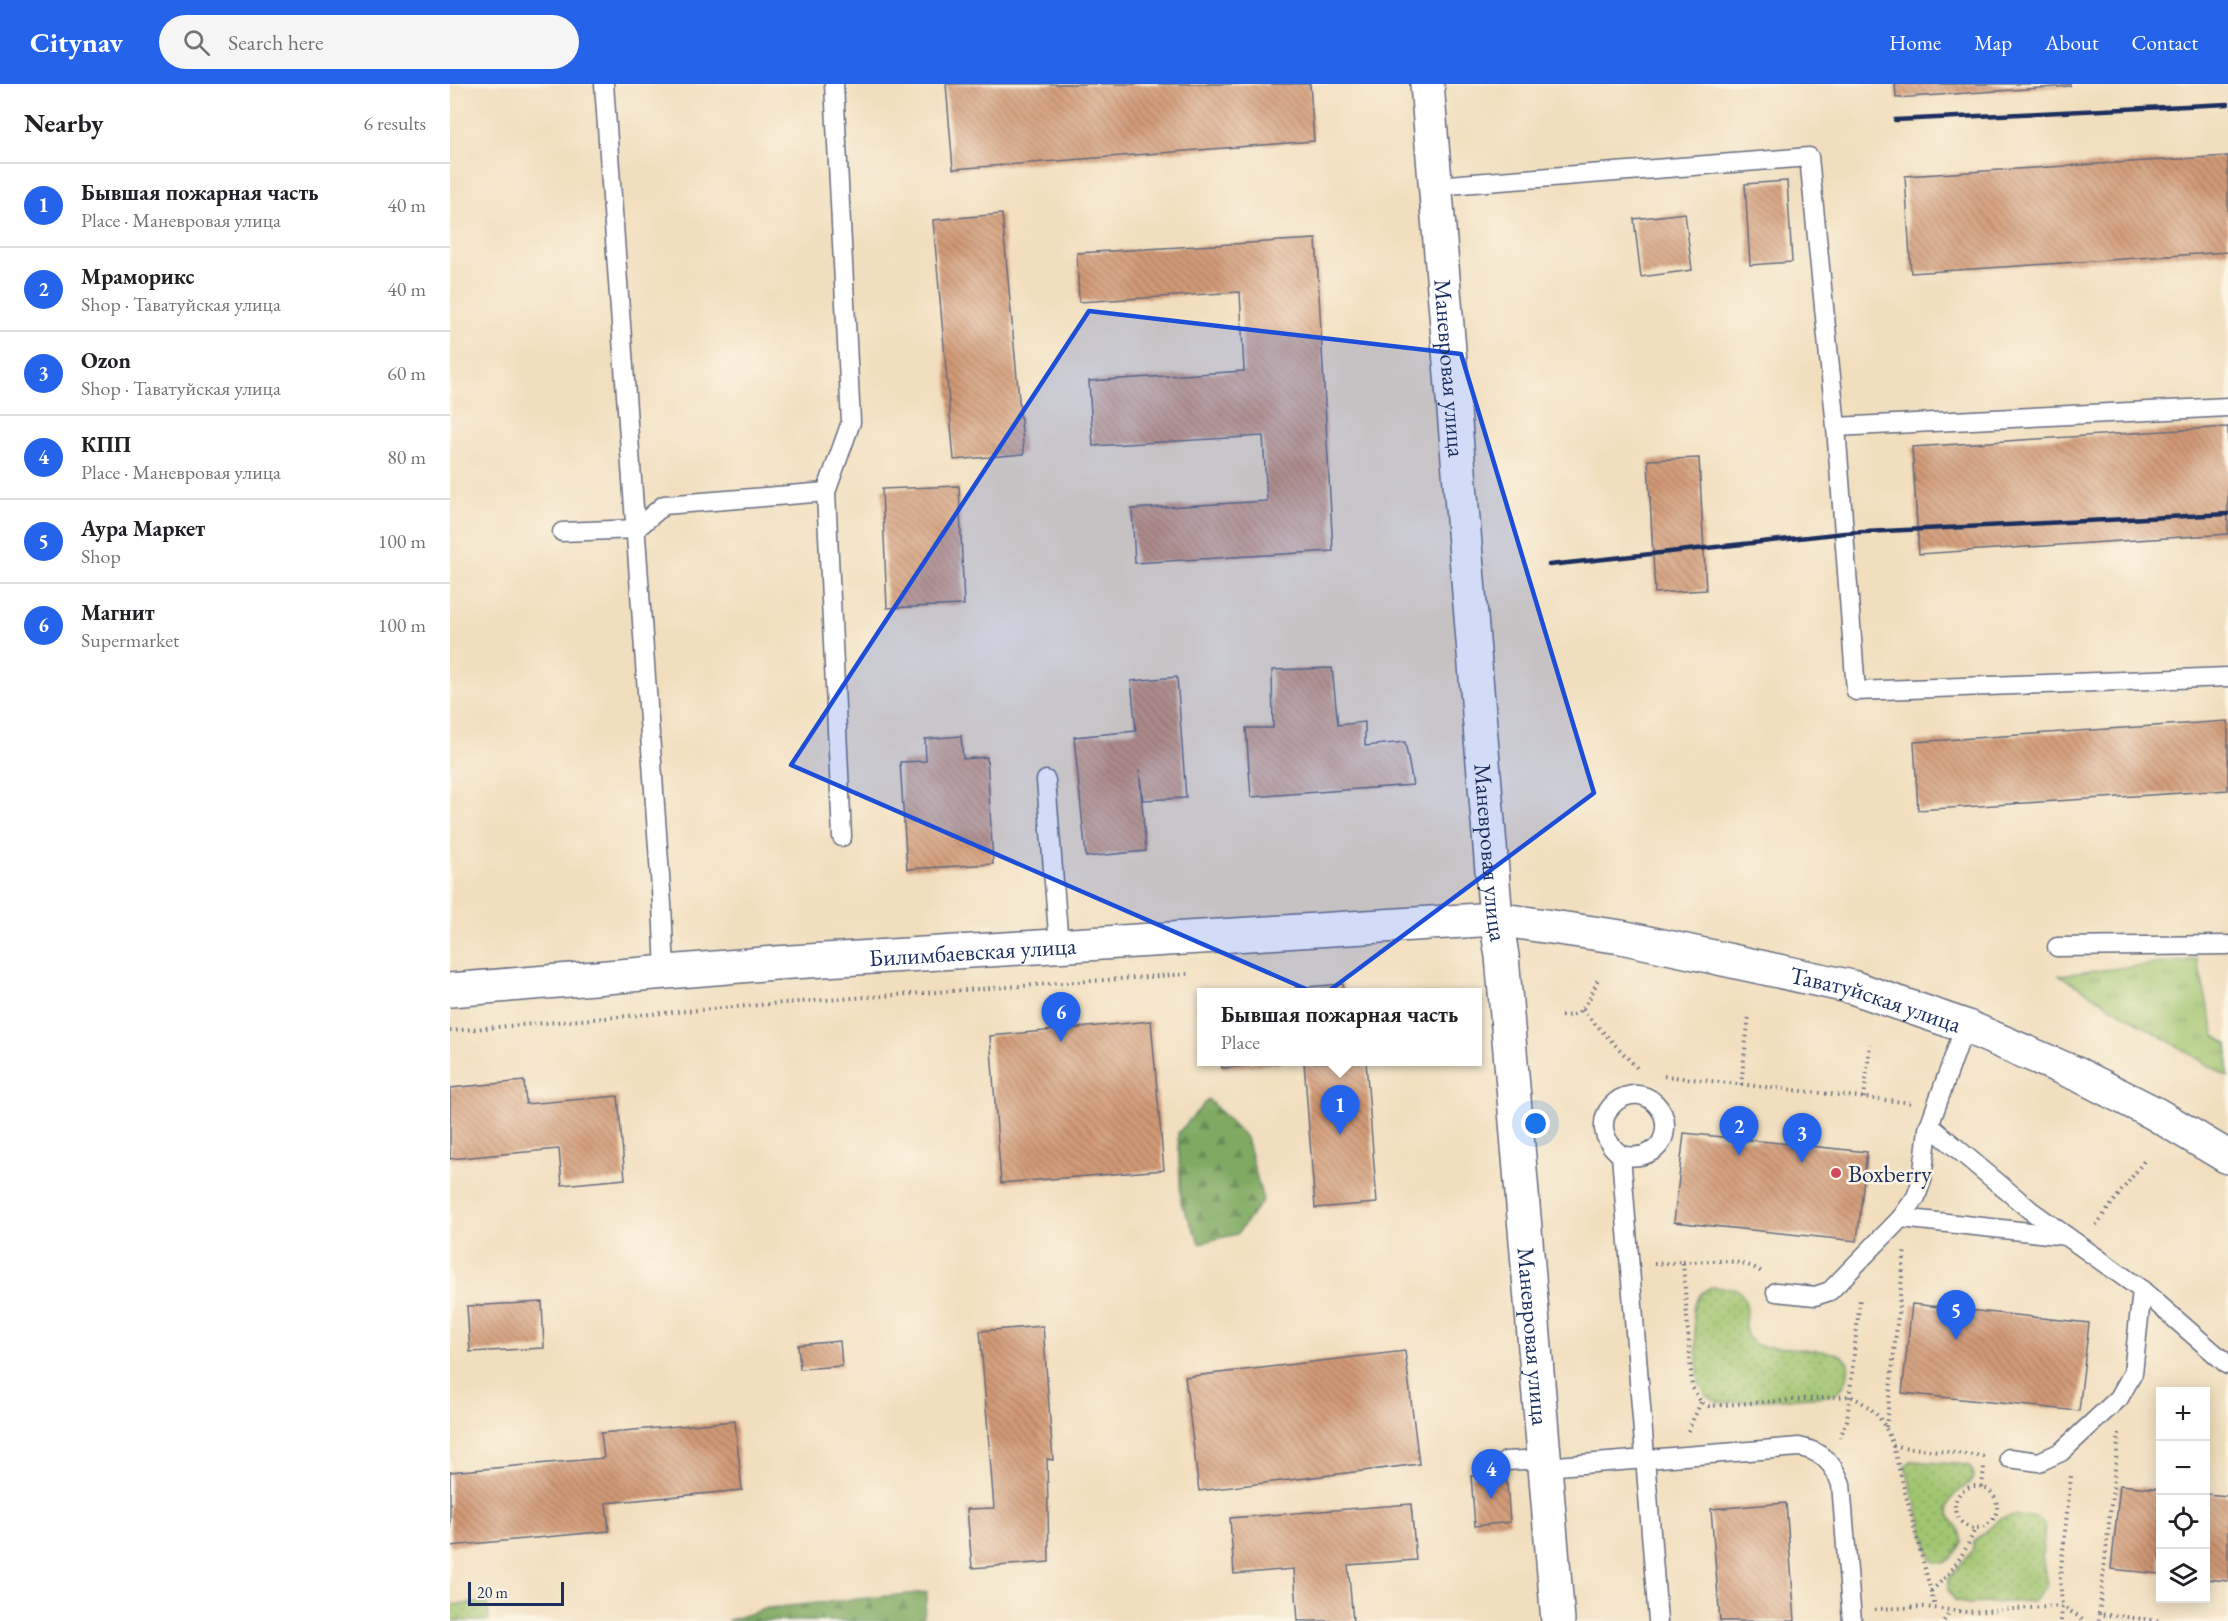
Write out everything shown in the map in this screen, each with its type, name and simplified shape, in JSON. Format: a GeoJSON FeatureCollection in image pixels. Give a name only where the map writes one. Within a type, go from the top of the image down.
{"type":"FeatureCollection","features":[{"type":"Feature","properties":{"kind":"main road","name":"Маневровая улица"},"geometry":{"type":"LineString","coordinates":[[1427,84],[1496,919],[1502,956],[1558,1621]]}},
{"type":"Feature","properties":{"kind":"main road","name":"Билимбаевская улица"},"geometry":{"type":"LineString","coordinates":[[450,990],[775,963],[1496,919]]}},
{"type":"Feature","properties":{"kind":"main road","name":"Таватуйская улица"},"geometry":{"type":"LineString","coordinates":[[1496,919],[1621,937],[1852,987],[1965,1026],[2079,1074],[2154,1113],[2228,1157]]}},
{"type":"Feature","properties":{"kind":"lane"},"geometry":{"type":"LineString","coordinates":[[604,84],[665,972]]}},
{"type":"Feature","properties":{"kind":"lane"},"geometry":{"type":"LineString","coordinates":[[834,84],[851,422],[826,492],[842,837]]}},
{"type":"Feature","properties":{"kind":"lane"},"geometry":{"type":"LineString","coordinates":[[1435,186],[1809,157],[1836,427],[1856,691],[2228,677]]}},
{"type":"Feature","properties":{"kind":"lane"},"geometry":{"type":"LineString","coordinates":[[1836,427],[2228,407]]}},
{"type":"Feature","properties":{"kind":"lane"},"geometry":{"type":"LineString","coordinates":[[562,532],[636,529],[664,505],[826,492]]}},
{"type":"Feature","properties":{"kind":"lane"},"geometry":{"type":"LineString","coordinates":[[1046,780],[1059,946]]}},
{"type":"Feature","properties":{"kind":"lane"},"geometry":{"type":"LineString","coordinates":[[2057,947],[2228,945]]}},
{"type":"Feature","properties":{"kind":"lane"},"geometry":{"type":"LineString","coordinates":[[1776,1292],[1820,1296],[1835,1287],[1905,1219],[1920,1188],[1929,1125],[1965,1026]]}},
{"type":"Feature","properties":{"kind":"lane"},"geometry":{"type":"LineString","coordinates":[[1929,1125],[2030,1210],[2142,1290],[2228,1365]]}},
{"type":"Feature","properties":{"kind":"lane"},"geometry":{"type":"LineString","coordinates":[[1622,1155],[1658,1621]]}},
{"type":"Feature","properties":{"kind":"lane"},"geometry":{"type":"LineString","coordinates":[[1905,1219],[2074,1241]]}},
{"type":"Feature","properties":{"kind":"lane"},"geometry":{"type":"LineString","coordinates":[[2009,1458],[2038,1462],[2061,1452],[2105,1413],[2123,1392],[2133,1374],[2142,1290]]}},
{"type":"Feature","properties":{"kind":"lane"},"geometry":{"type":"LineString","coordinates":[[1506,1461],[1544,1463],[1645,1459],[1799,1447],[1819,1453],[1836,1471],[1841,1484],[1851,1616]]}},
{"type":"Feature","properties":{"kind":"path"},"geometry":{"type":"LineString","coordinates":[[450,1031],[758,1005],[1196,973]]}},
{"type":"Feature","properties":{"kind":"path"},"geometry":{"type":"LineString","coordinates":[[1561,1016],[1569,1016],[1582,1010],[1598,979]]}},
{"type":"Feature","properties":{"kind":"path"},"geometry":{"type":"LineString","coordinates":[[1582,1010],[1643,1072]]}},
{"type":"Feature","properties":{"kind":"path"},"geometry":{"type":"LineString","coordinates":[[1741,1085],[1749,1015]]}},
{"type":"Feature","properties":{"kind":"path"},"geometry":{"type":"LineString","coordinates":[[1864,1098],[1870,1044]]}},
{"type":"Feature","properties":{"kind":"path"},"geometry":{"type":"LineString","coordinates":[[1653,1075],[1936,1106]]}},
{"type":"Feature","properties":{"kind":"path"},"geometry":{"type":"LineString","coordinates":[[2074,1241],[2144,1161]]}},
{"type":"Feature","properties":{"kind":"path"},"geometry":{"type":"LineString","coordinates":[[1886,1428],[1905,1219]]}},
{"type":"Feature","properties":{"kind":"path"},"geometry":{"type":"LineString","coordinates":[[1828,1460],[1847,1420],[1865,1257]]}},
{"type":"Feature","properties":{"kind":"path"},"geometry":{"type":"LineString","coordinates":[[1630,1266],[1736,1261],[1747,1264],[1765,1275],[1776,1292]]}},
{"type":"Feature","properties":{"kind":"path"},"geometry":{"type":"LineString","coordinates":[[1683,1262],[1692,1387],[1701,1402],[1709,1406],[1850,1396],[1864,1403],[1876,1413],[1886,1428],[1893,1446],[1935,1607]]}},
{"type":"Feature","properties":{"kind":"path"},"geometry":{"type":"LineString","coordinates":[[2099,1621],[2123,1392]]}},
{"type":"Feature","properties":{"kind":"path"},"geometry":{"type":"LineString","coordinates":[[2061,1621],[2060,1578],[2075,1440]]}},
{"type":"Feature","properties":{"kind":"path"},"geometry":{"type":"LineString","coordinates":[[1893,1446],[1986,1456],[1982,1487]]}},
{"type":"Feature","properties":{"kind":"path"},"geometry":{"type":"LineString","coordinates":[[1972,1486],[1982,1487],[1991,1492],[1996,1501],[1997,1511],[1993,1520],[1985,1527],[1975,1529],[1965,1526],[1958,1519],[1954,1509],[1956,1498],[1962,1491],[1972,1486]]}},
{"type":"Feature","properties":{"kind":"path"},"geometry":{"type":"LineString","coordinates":[[1931,1591],[1953,1569],[1975,1529]]}},
{"type":"Feature","properties":{"kind":"path"},"geometry":{"type":"LineString","coordinates":[[1851,1616],[1935,1607],[1968,1612],[2062,1606],[2086,1621]]}},
{"type":"Feature","properties":{"kind":"path"},"geometry":{"type":"LineString","coordinates":[[1944,1621],[1950,1611]]}},
{"type":"Feature","properties":{"kind":"path"},"geometry":{"type":"LineString","coordinates":[[2099,1614],[2162,1621]]}},
{"type":"Feature","properties":{"kind":"highlighted area"},"geometry":{"type":"Polygon","coordinates":[[[1089,311],[1461,354],[1594,793],[1322,996],[791,765],[1089,311]]]}},
{"type":"Feature","properties":{"kind":"green space"},"geometry":{"type":"Polygon","coordinates":[[[2197,959],[2215,1036],[2228,1044],[2228,1077],[2059,975],[2197,959]]]}},
{"type":"Feature","properties":{"kind":"green space"},"geometry":{"type":"Polygon","coordinates":[[[1208,1099],[1246,1138],[1263,1200],[1237,1234],[1200,1243],[1181,1203],[1178,1133],[1208,1099]]]}},
{"type":"Feature","properties":{"kind":"green space"},"geometry":{"type":"Polygon","coordinates":[[[1711,1287],[1737,1289],[1743,1297],[1746,1305],[1746,1333],[1750,1340],[1759,1346],[1816,1350],[1843,1356],[1848,1363],[1846,1382],[1838,1392],[1828,1396],[1719,1403],[1706,1395],[1699,1383],[1693,1309],[1699,1296],[1711,1287]]]}},
{"type":"Feature","properties":{"kind":"green space"},"geometry":{"type":"Polygon","coordinates":[[[1911,1461],[1968,1465],[1973,1471],[1974,1476],[1971,1481],[1956,1493],[1949,1504],[1950,1517],[1960,1533],[1962,1544],[1944,1563],[1931,1559],[1906,1469],[1906,1465],[1911,1461]]]}},
{"type":"Feature","properties":{"kind":"green space"},"geometry":{"type":"Polygon","coordinates":[[[2013,1515],[2038,1518],[2045,1525],[2042,1556],[2047,1584],[2032,1601],[1967,1604],[1955,1600],[1948,1590],[1949,1578],[1972,1551],[1974,1542],[2000,1519],[2013,1515]]]}},
{"type":"Feature","properties":{"kind":"green space"},"geometry":{"type":"Polygon","coordinates":[[[927,1592],[923,1621],[726,1621],[768,1608],[927,1592]]]}},
{"type":"Feature","properties":{"kind":"green space"},"geometry":{"type":"Polygon","coordinates":[[[487,1602],[489,1621],[450,1621],[450,1605],[487,1602]]]}},
{"type":"Feature","properties":{"kind":"building"},"geometry":{"type":"Polygon","coordinates":[[[946,84],[1310,84],[1314,141],[953,169],[946,84]]]}},
{"type":"Feature","properties":{"kind":"building"},"geometry":{"type":"Polygon","coordinates":[[[1895,84],[2070,84],[2070,86],[1896,98],[1895,84]]]}},
{"type":"Feature","properties":{"kind":"building"},"geometry":{"type":"Polygon","coordinates":[[[2228,156],[2228,252],[1911,273],[1905,176],[2228,156]]]}},
{"type":"Feature","properties":{"kind":"building"},"geometry":{"type":"Polygon","coordinates":[[[1787,181],[1792,262],[1750,265],[1745,184],[1787,181]]]}},
{"type":"Feature","properties":{"kind":"building"},"geometry":{"type":"Polygon","coordinates":[[[1685,213],[1692,270],[1641,277],[1634,219],[1685,213]]]}},
{"type":"Feature","properties":{"kind":"building"},"geometry":{"type":"Polygon","coordinates":[[[1002,214],[1024,454],[954,460],[933,220],[1002,214]]]}},
{"type":"Feature","properties":{"kind":"building"},"geometry":{"type":"Polygon","coordinates":[[[1316,239],[1333,551],[1135,563],[1132,509],[1267,501],[1263,436],[1093,446],[1089,381],[1244,371],[1240,292],[1079,302],[1077,253],[1316,239]]]}},
{"type":"Feature","properties":{"kind":"building"},"geometry":{"type":"Polygon","coordinates":[[[2228,427],[2228,534],[1919,554],[1912,447],[2228,427]]]}},
{"type":"Feature","properties":{"kind":"building"},"geometry":{"type":"Polygon","coordinates":[[[1699,458],[1706,590],[1655,593],[1648,460],[1699,458]]]}},
{"type":"Feature","properties":{"kind":"building"},"geometry":{"type":"Polygon","coordinates":[[[959,486],[964,605],[887,608],[882,489],[959,486]]]}},
{"type":"Feature","properties":{"kind":"building"},"geometry":{"type":"Polygon","coordinates":[[[1332,668],[1338,725],[1365,722],[1365,746],[1405,742],[1413,785],[1251,797],[1246,728],[1273,728],[1272,670],[1332,668]]]}},
{"type":"Feature","properties":{"kind":"building"},"geometry":{"type":"Polygon","coordinates":[[[1177,677],[1186,798],[1143,800],[1139,770],[1146,851],[1086,857],[1074,737],[1136,731],[1131,681],[1177,677]]]}},
{"type":"Feature","properties":{"kind":"building"},"geometry":{"type":"Polygon","coordinates":[[[2228,721],[2228,790],[1918,810],[1914,742],[2228,721]]]}},
{"type":"Feature","properties":{"kind":"building"},"geometry":{"type":"Polygon","coordinates":[[[961,736],[963,759],[987,757],[993,864],[907,869],[900,762],[926,761],[925,739],[961,736]]]}},
{"type":"Feature","properties":{"kind":"building"},"geometry":{"type":"Polygon","coordinates":[[[1343,984],[1344,988],[1295,988],[1343,984]]]}},
{"type":"Feature","properties":{"kind":"building"},"geometry":{"type":"Polygon","coordinates":[[[1151,1021],[1164,1170],[1001,1183],[990,1036],[1151,1021]]]}},
{"type":"Feature","properties":{"kind":"building"},"geometry":{"type":"Polygon","coordinates":[[[1222,1066],[1246,1066],[1222,1068],[1222,1066]]]}},
{"type":"Feature","properties":{"kind":"building"},"geometry":{"type":"Polygon","coordinates":[[[1304,1066],[1366,1066],[1377,1203],[1315,1208],[1304,1066]]]}},
{"type":"Feature","properties":{"kind":"building"},"geometry":{"type":"Polygon","coordinates":[[[524,1081],[526,1104],[618,1096],[625,1179],[562,1185],[559,1149],[450,1159],[450,1088],[524,1081]]]}},
{"type":"Feature","properties":{"kind":"building"},"geometry":{"type":"Polygon","coordinates":[[[1684,1133],[1867,1152],[1857,1241],[1674,1222],[1684,1133]]]}},
{"type":"Feature","properties":{"kind":"building"},"geometry":{"type":"Polygon","coordinates":[[[542,1302],[544,1348],[470,1352],[467,1306],[542,1302]]]}},
{"type":"Feature","properties":{"kind":"building"},"geometry":{"type":"Polygon","coordinates":[[[1912,1304],[2089,1323],[2079,1411],[1902,1393],[1912,1304]]]}},
{"type":"Feature","properties":{"kind":"building"},"geometry":{"type":"Polygon","coordinates":[[[1043,1326],[1053,1460],[1047,1459],[1049,1562],[972,1568],[967,1509],[994,1508],[980,1331],[1043,1326]]]}},
{"type":"Feature","properties":{"kind":"building"},"geometry":{"type":"Polygon","coordinates":[[[840,1341],[842,1366],[800,1369],[798,1345],[840,1341]]]}},
{"type":"Feature","properties":{"kind":"building"},"geometry":{"type":"Polygon","coordinates":[[[1405,1351],[1419,1464],[1199,1491],[1185,1377],[1405,1351]]]}},
{"type":"Feature","properties":{"kind":"building"},"geometry":{"type":"Polygon","coordinates":[[[735,1421],[742,1490],[606,1503],[609,1531],[450,1546],[450,1472],[604,1458],[601,1433],[735,1421]]]}},
{"type":"Feature","properties":{"kind":"building"},"geometry":{"type":"Polygon","coordinates":[[[1506,1472],[1510,1522],[1475,1526],[1471,1476],[1506,1472]]]}},
{"type":"Feature","properties":{"kind":"building"},"geometry":{"type":"Polygon","coordinates":[[[2120,1485],[2156,1489],[2156,1574],[2111,1569],[2120,1485]]]}},
{"type":"Feature","properties":{"kind":"building"},"geometry":{"type":"Polygon","coordinates":[[[2210,1494],[2228,1496],[2228,1581],[2210,1579],[2210,1494]]]}},
{"type":"Feature","properties":{"kind":"building"},"geometry":{"type":"Polygon","coordinates":[[[1786,1503],[1795,1621],[1720,1621],[1711,1509],[1786,1503]]]}},
{"type":"Feature","properties":{"kind":"building"},"geometry":{"type":"Polygon","coordinates":[[[1411,1504],[1416,1560],[1348,1565],[1353,1621],[1298,1621],[1294,1569],[1234,1574],[1230,1518],[1411,1504]]]}},
{"type":"Feature","properties":{"kind":"railway"},"geometry":{"type":"LineString","coordinates":[[1895,120],[2228,104]]}},
{"type":"Feature","properties":{"kind":"railway"},"geometry":{"type":"LineString","coordinates":[[1549,565],[1844,533],[2228,514]]}},
{"type":"Feature","properties":{"kind":"place","name":"Магнит"},"geometry":{"type":"Point","coordinates":[1061,1042]}},
{"type":"Feature","properties":{"kind":"place","name":"Бывшая пожарная часть"},"geometry":{"type":"Point","coordinates":[1340,1135]}},
{"type":"Feature","properties":{"kind":"place","name":"Мраморикс"},"geometry":{"type":"Point","coordinates":[1739,1156]}},
{"type":"Feature","properties":{"kind":"place","name":"Ozon"},"geometry":{"type":"Point","coordinates":[1802,1163]}},
{"type":"Feature","properties":{"kind":"place","name":"Boxberry"},"geometry":{"type":"Point","coordinates":[1836,1173]}},
{"type":"Feature","properties":{"kind":"place","name":"Аура Маркет"},"geometry":{"type":"Point","coordinates":[1956,1340]}},
{"type":"Feature","properties":{"kind":"place","name":"КПП"},"geometry":{"type":"Point","coordinates":[1491,1499]}}]}
